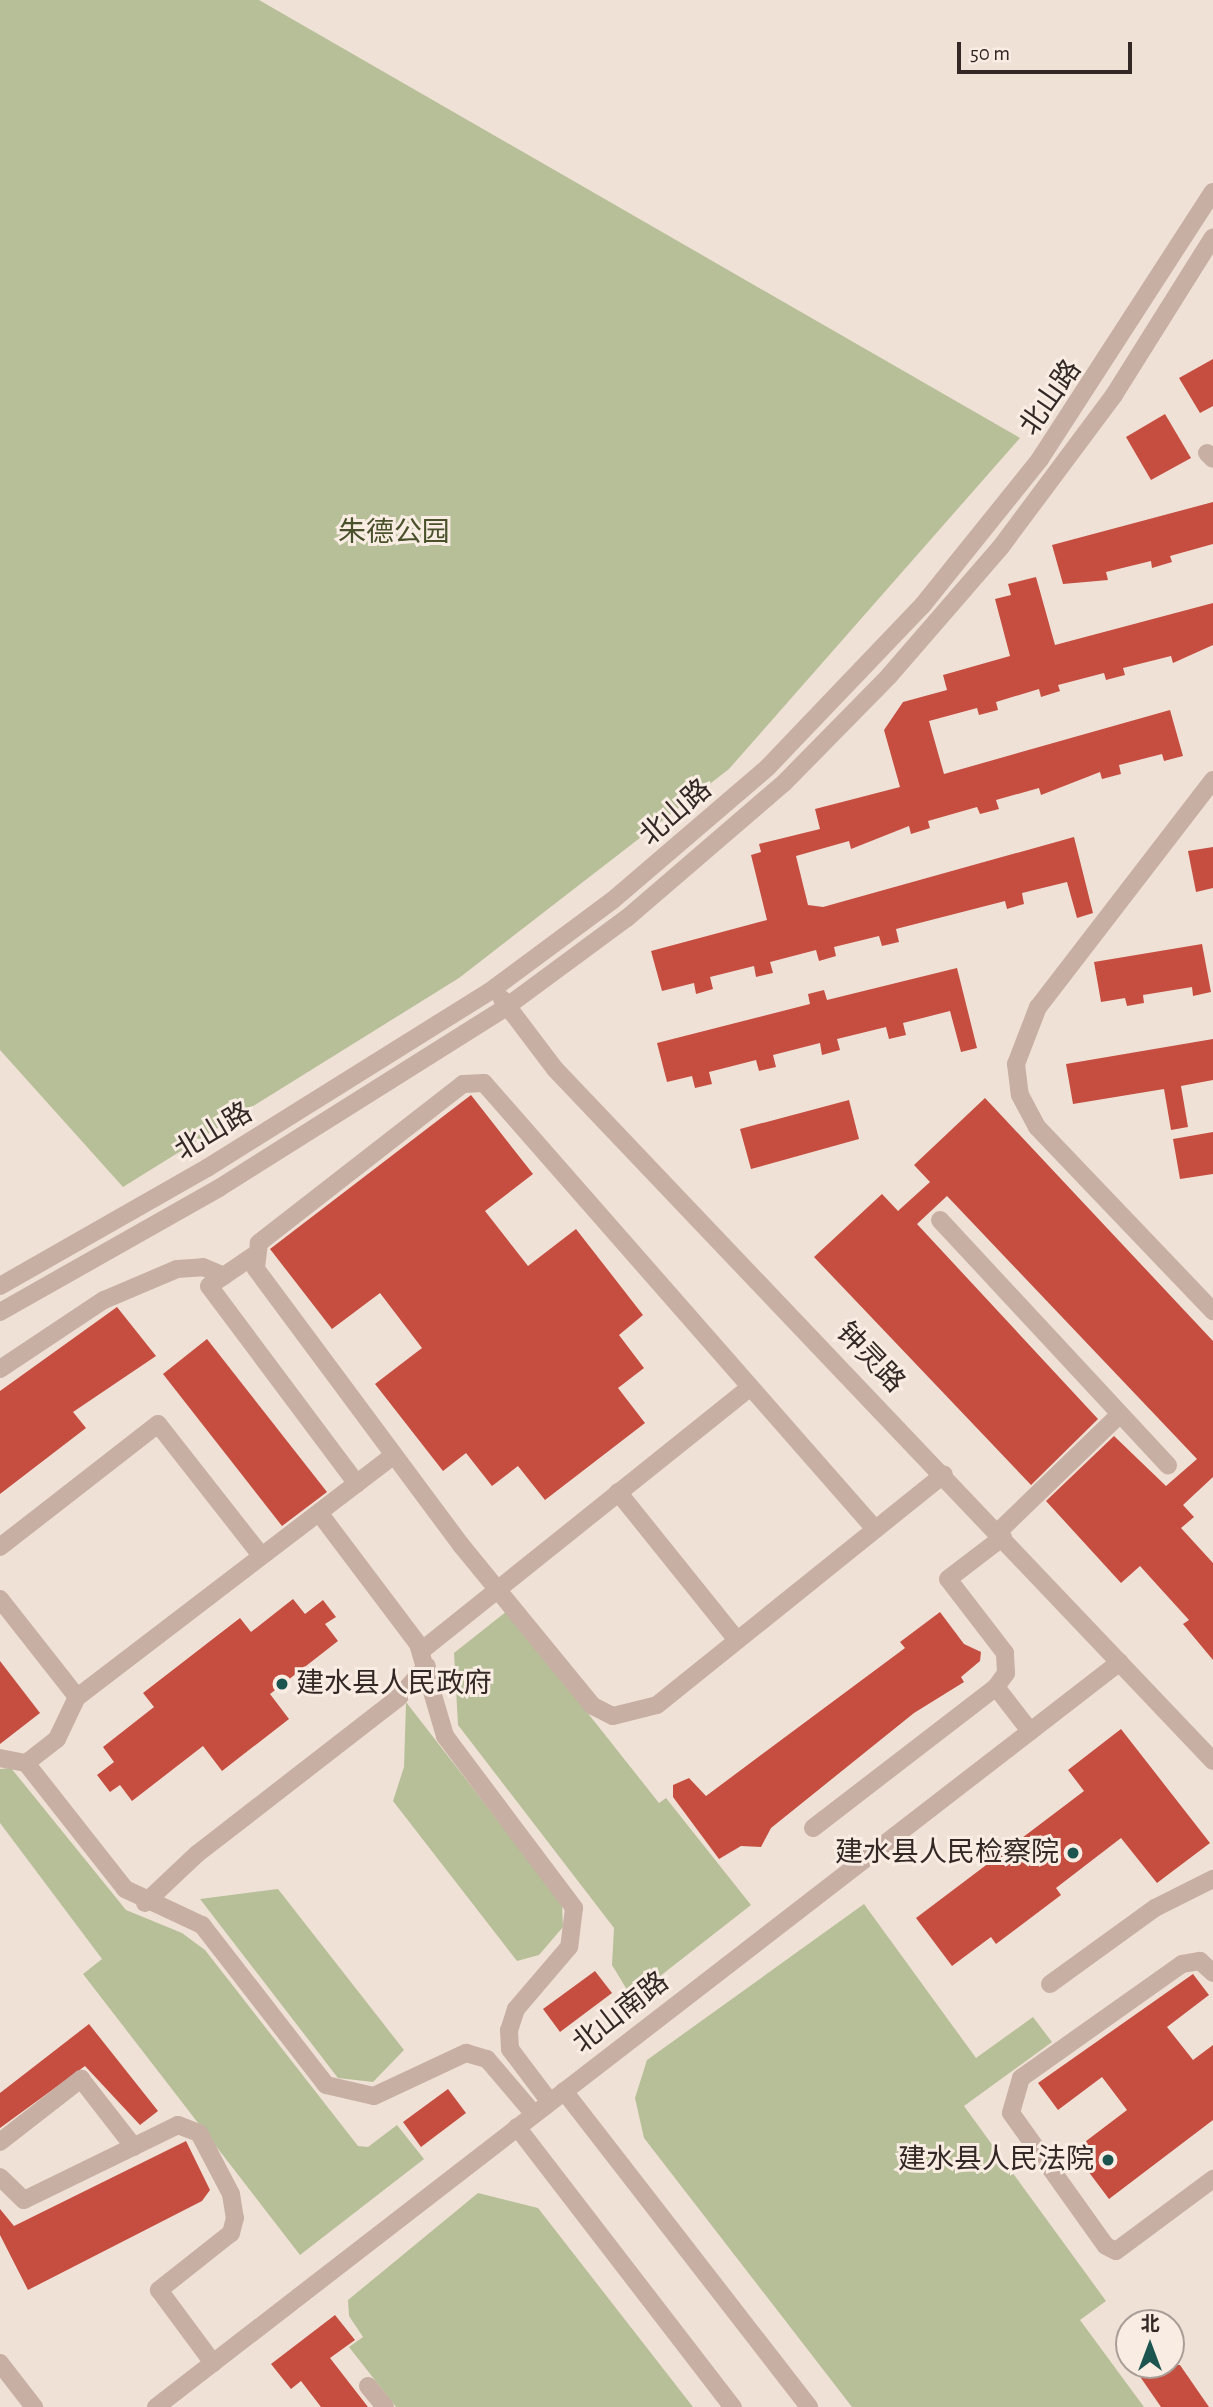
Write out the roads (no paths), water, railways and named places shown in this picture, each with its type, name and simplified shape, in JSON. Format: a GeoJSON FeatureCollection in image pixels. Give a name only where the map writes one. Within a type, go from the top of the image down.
{"type":"FeatureCollection","features":[{"type":"Feature","properties":{"kind":"street","name":"北山路"},"geometry":{"type":"LineString","coordinates":[[0,1286],[207,1168],[494,988],[666,857],[768,767],[880,652],[1048,448],[1213,192]]}},
{"type":"Feature","properties":{"kind":"street","name":"北山路"},"geometry":{"type":"LineString","coordinates":[[0,1312],[219,1188],[507,1006],[680,874],[784,783],[889,676],[1058,472],[1213,237]]}},
{"type":"Feature","properties":{"kind":"street"},"geometry":{"type":"LineString","coordinates":[[1213,780],[1038,1007],[1016,1064],[1020,1095],[1037,1127],[1213,1311]]}},
{"type":"Feature","properties":{"kind":"street","name":"钟灵路"},"geometry":{"type":"LineString","coordinates":[[494,988],[555,1069],[944,1474],[1213,1761]]}},
{"type":"Feature","properties":{"kind":"street"},"geometry":{"type":"LineString","coordinates":[[357,1484],[209,1286],[253,1256],[259,1243],[463,1084],[484,1083],[875,1530]]}},
{"type":"Feature","properties":{"kind":"street"},"geometry":{"type":"LineString","coordinates":[[940,1220],[1168,1465]]}},
{"type":"Feature","properties":{"kind":"street"},"geometry":{"type":"LineString","coordinates":[[253,1256],[256,1269],[394,1455],[593,1706],[613,1716],[657,1705],[944,1474]]}},
{"type":"Feature","properties":{"kind":"street"},"geometry":{"type":"LineString","coordinates":[[0,1370],[104,1300],[177,1269],[203,1267],[224,1276]]}},
{"type":"Feature","properties":{"kind":"street"},"geometry":{"type":"LineString","coordinates":[[145,1903],[197,1854],[398,1698],[424,1658],[499,1588],[749,1388]]}},
{"type":"Feature","properties":{"kind":"street"},"geometry":{"type":"LineString","coordinates":[[813,1828],[996,1687],[1006,1673],[1005,1653],[948,1578],[1000,1534],[1119,1415]]}},
{"type":"Feature","properties":{"kind":"street"},"geometry":{"type":"LineString","coordinates":[[0,1547],[158,1424],[260,1554]]}},
{"type":"Feature","properties":{"kind":"street"},"geometry":{"type":"LineString","coordinates":[[26,1763],[57,1739],[77,1697],[260,1554],[320,1514],[394,1455]]}},
{"type":"Feature","properties":{"kind":"street"},"geometry":{"type":"LineString","coordinates":[[618,1492],[737,1640]]}},
{"type":"Feature","properties":{"kind":"street"},"geometry":{"type":"LineString","coordinates":[[320,1514],[424,1658],[445,1736],[574,1908],[569,1947],[516,2009],[509,2030],[510,2049],[550,2102]]}},
{"type":"Feature","properties":{"kind":"street"},"geometry":{"type":"LineString","coordinates":[[0,1599],[77,1697]]}},
{"type":"Feature","properties":{"kind":"street","name":"北山南路"},"geometry":{"type":"LineString","coordinates":[[156,2407],[1120,1662]]}},
{"type":"Feature","properties":{"kind":"street"},"geometry":{"type":"LineString","coordinates":[[996,1687],[1030,1731]]}},
{"type":"Feature","properties":{"kind":"street"},"geometry":{"type":"LineString","coordinates":[[0,1758],[26,1763],[125,1889],[145,1903],[202,1925],[326,2085],[374,2096],[467,2053],[487,2059],[534,2114]]}},
{"type":"Feature","properties":{"kind":"street"},"geometry":{"type":"LineString","coordinates":[[1050,1984],[1155,1908],[1213,1879]]}},
{"type":"Feature","properties":{"kind":"street"},"geometry":{"type":"LineString","coordinates":[[1213,1973],[1200,1961],[1182,1964],[1021,2078],[1011,2113],[1106,2246],[1116,2251],[1213,2179]]}},
{"type":"Feature","properties":{"kind":"street"},"geometry":{"type":"LineString","coordinates":[[0,2142],[81,2079],[134,2147]]}},
{"type":"Feature","properties":{"kind":"street"},"geometry":{"type":"LineString","coordinates":[[564,2091],[809,2407]]}},
{"type":"Feature","properties":{"kind":"street"},"geometry":{"type":"LineString","coordinates":[[0,2177],[24,2200],[178,2125],[192,2128],[232,2194],[231,2233],[159,2290],[213,2363]]}},
{"type":"Feature","properties":{"kind":"street"},"geometry":{"type":"LineString","coordinates":[[517,2127],[733,2407]]}},
{"type":"Feature","properties":{"kind":"street"},"geometry":{"type":"LineString","coordinates":[[0,2363],[34,2407]]}},
{"type":"Feature","properties":{"kind":"street"},"geometry":{"type":"LineString","coordinates":[[368,2386],[385,2407]]}},
{"type":"Feature","properties":{"kind":"place","name":"建水县人民政府"},"geometry":{"type":"Point","coordinates":[282,1684]}},
{"type":"Feature","properties":{"kind":"place","name":"建水县人民检察院"},"geometry":{"type":"Point","coordinates":[1073,1853]}},
{"type":"Feature","properties":{"kind":"place","name":"建水县人民法院"},"geometry":{"type":"Point","coordinates":[1108,2160]}},
{"type":"Feature","properties":{"kind":"park label","name":"朱德公园"},"geometry":{"type":"Point","coordinates":[394,533]}}]}
